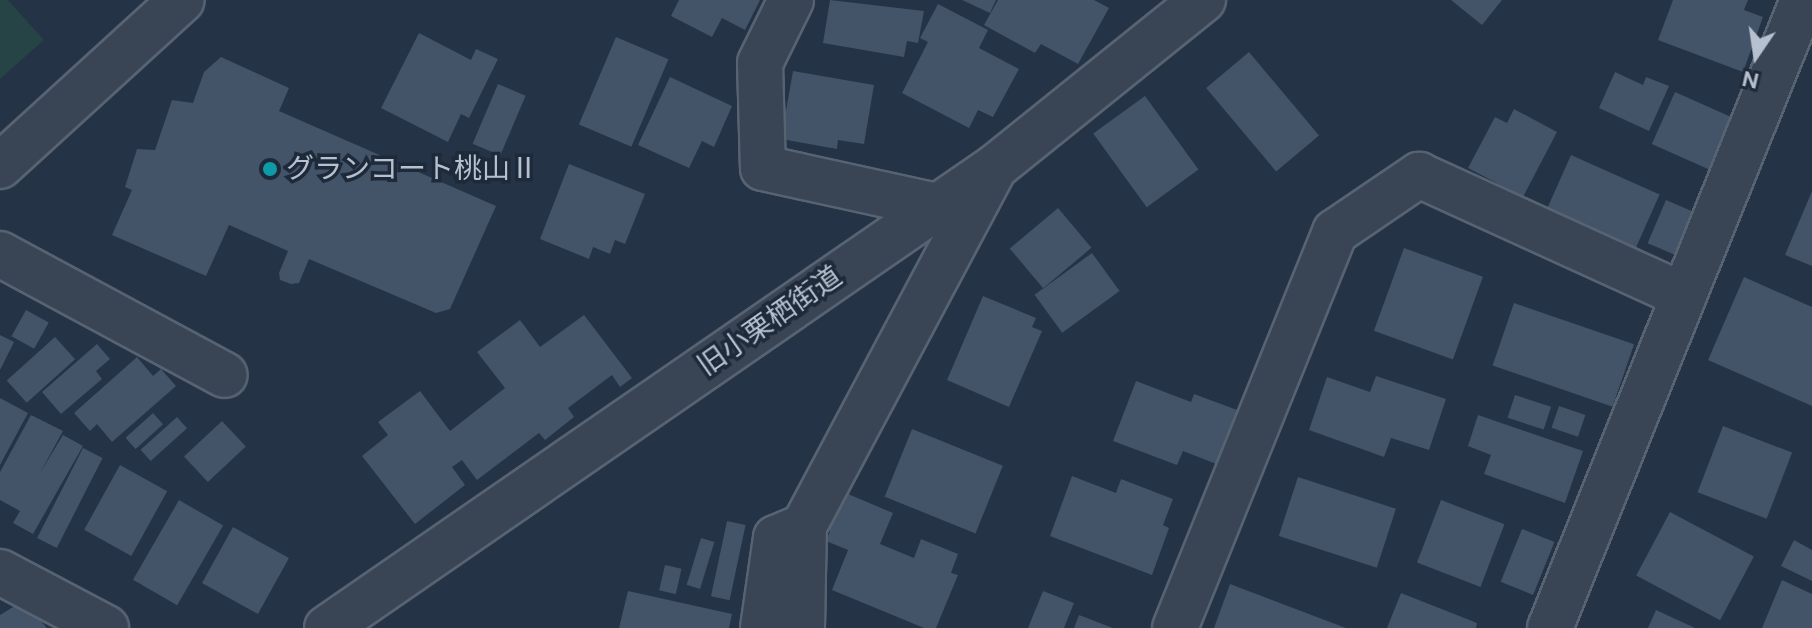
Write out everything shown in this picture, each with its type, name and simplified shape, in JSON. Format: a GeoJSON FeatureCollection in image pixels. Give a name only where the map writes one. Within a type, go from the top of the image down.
{"type":"FeatureCollection","features":[{"type":"Feature","properties":{"kind":"street"},"geometry":{"type":"LineString","coordinates":[[0,166],[182,0]]}},
{"type":"Feature","properties":{"kind":"street"},"geometry":{"type":"LineString","coordinates":[[791,0],[760,63],[763,168],[938,206]]}},
{"type":"Feature","properties":{"kind":"street","name":"旧小栗栖街道"},"geometry":{"type":"LineString","coordinates":[[327,628],[995,167],[1203,0]]}},
{"type":"Feature","properties":{"kind":"street"},"geometry":{"type":"LineString","coordinates":[[1550,628],[1803,0]]}},
{"type":"Feature","properties":{"kind":"street"},"geometry":{"type":"LineString","coordinates":[[802,628],[804,526],[995,167]]}},
{"type":"Feature","properties":{"kind":"street"},"geometry":{"type":"LineString","coordinates":[[1175,628],[1335,232],[1419,175],[1684,296]]}},
{"type":"Feature","properties":{"kind":"street"},"geometry":{"type":"LineString","coordinates":[[0,254],[225,375]]}},
{"type":"Feature","properties":{"kind":"street"},"geometry":{"type":"LineString","coordinates":[[763,628],[776,538],[804,526]]}},
{"type":"Feature","properties":{"kind":"street"},"geometry":{"type":"LineString","coordinates":[[0,572],[106,628]]}},
{"type":"Feature","properties":{"kind":"green space"},"geometry":{"type":"Polygon","coordinates":[[[0,0],[8,0],[44,40],[0,79],[0,0]]]}},
{"type":"Feature","properties":{"kind":"building"},"geometry":{"type":"Polygon","coordinates":[[[679,0],[760,0],[745,30],[722,18],[712,37],[671,16],[679,0]]]}},
{"type":"Feature","properties":{"kind":"building"},"geometry":{"type":"Polygon","coordinates":[[[830,0],[924,11],[918,43],[907,41],[904,57],[823,43],[830,0]]]}},
{"type":"Feature","properties":{"kind":"building"},"geometry":{"type":"Polygon","coordinates":[[[962,0],[996,0],[990,13],[962,0]]]}},
{"type":"Feature","properties":{"kind":"building"},"geometry":{"type":"Polygon","coordinates":[[[998,0],[1094,0],[1109,8],[1078,64],[1041,44],[1035,53],[984,25],[998,0]]]}},
{"type":"Feature","properties":{"kind":"building"},"geometry":{"type":"Polygon","coordinates":[[[1451,0],[1502,0],[1482,25],[1451,0]]]}},
{"type":"Feature","properties":{"kind":"building"},"geometry":{"type":"Polygon","coordinates":[[[1673,0],[1748,0],[1744,10],[1763,17],[1743,72],[1658,40],[1673,0]]]}},
{"type":"Feature","properties":{"kind":"building"},"geometry":{"type":"Polygon","coordinates":[[[938,4],[988,30],[979,48],[1019,69],[993,117],[978,110],[969,128],[902,93],[928,42],[920,38],[938,4]]]}},
{"type":"Feature","properties":{"kind":"building"},"geometry":{"type":"Polygon","coordinates":[[[419,33],[471,60],[476,49],[498,59],[469,118],[461,114],[448,142],[381,108],[419,33]]]}},
{"type":"Feature","properties":{"kind":"building"},"geometry":{"type":"Polygon","coordinates":[[[616,37],[668,59],[631,147],[579,124],[616,37]]]}},
{"type":"Feature","properties":{"kind":"building"},"geometry":{"type":"Polygon","coordinates":[[[1249,52],[1319,135],[1276,171],[1206,88],[1249,52]]]}},
{"type":"Feature","properties":{"kind":"building","name":"グランコート桃山Ⅱ"},"geometry":{"type":"Polygon","coordinates":[[[221,57],[289,88],[279,111],[496,206],[450,309],[436,313],[309,259],[299,283],[280,280],[279,273],[288,251],[229,225],[206,276],[112,235],[132,190],[125,187],[137,149],[155,150],[172,100],[193,103],[204,72],[221,57]]]}},
{"type":"Feature","properties":{"kind":"building"},"geometry":{"type":"Polygon","coordinates":[[[793,71],[874,85],[864,144],[838,140],[837,149],[781,139],[793,71]]]}},
{"type":"Feature","properties":{"kind":"building"},"geometry":{"type":"Polygon","coordinates":[[[1615,72],[1643,85],[1646,77],[1669,86],[1649,131],[1599,108],[1615,72]]]}},
{"type":"Feature","properties":{"kind":"building"},"geometry":{"type":"Polygon","coordinates":[[[670,77],[732,106],[714,147],[702,141],[689,168],[638,145],[670,77]]]}},
{"type":"Feature","properties":{"kind":"building"},"geometry":{"type":"Polygon","coordinates":[[[498,84],[526,96],[500,156],[473,144],[498,84]]]}},
{"type":"Feature","properties":{"kind":"building"},"geometry":{"type":"Polygon","coordinates":[[[1675,92],[1736,119],[1713,171],[1652,144],[1675,92]]]}},
{"type":"Feature","properties":{"kind":"building"},"geometry":{"type":"Polygon","coordinates":[[[1145,96],[1198,170],[1147,207],[1093,134],[1145,96]]]}},
{"type":"Feature","properties":{"kind":"building"},"geometry":{"type":"Polygon","coordinates":[[[1514,109],[1557,132],[1523,197],[1468,168],[1495,117],[1507,123],[1514,109]]]}},
{"type":"Feature","properties":{"kind":"building"},"geometry":{"type":"Polygon","coordinates":[[[1571,155],[1660,194],[1632,257],[1543,218],[1571,155]]]}},
{"type":"Feature","properties":{"kind":"building"},"geometry":{"type":"Polygon","coordinates":[[[569,164],[645,194],[625,244],[615,240],[610,254],[593,247],[589,259],[540,239],[569,164]]]}},
{"type":"Feature","properties":{"kind":"building"},"geometry":{"type":"Polygon","coordinates":[[[1812,191],[1812,266],[1785,255],[1812,191]]]}},
{"type":"Feature","properties":{"kind":"building"},"geometry":{"type":"Polygon","coordinates":[[[1666,200],[1696,213],[1678,256],[1648,243],[1666,200]]]}},
{"type":"Feature","properties":{"kind":"building"},"geometry":{"type":"Polygon","coordinates":[[[1058,208],[1091,248],[1043,288],[1010,248],[1058,208]]]}},
{"type":"Feature","properties":{"kind":"building"},"geometry":{"type":"Polygon","coordinates":[[[1404,248],[1483,277],[1453,359],[1374,331],[1404,248]]]}},
{"type":"Feature","properties":{"kind":"building"},"geometry":{"type":"Polygon","coordinates":[[[1092,253],[1120,291],[1062,333],[1035,295],[1092,253]]]}},
{"type":"Feature","properties":{"kind":"building"},"geometry":{"type":"Polygon","coordinates":[[[1744,277],[1812,307],[1812,406],[1708,360],[1744,277]]]}},
{"type":"Feature","properties":{"kind":"building"},"geometry":{"type":"Polygon","coordinates":[[[983,296],[1036,318],[1032,327],[1042,331],[1009,407],[947,380],[983,296]]]}},
{"type":"Feature","properties":{"kind":"building"},"geometry":{"type":"Polygon","coordinates":[[[1514,303],[1634,344],[1613,407],[1493,365],[1514,303]]]}},
{"type":"Feature","properties":{"kind":"building"},"geometry":{"type":"Polygon","coordinates":[[[26,310],[49,323],[34,349],[11,336],[26,310]]]}},
{"type":"Feature","properties":{"kind":"building"},"geometry":{"type":"Polygon","coordinates":[[[584,315],[632,378],[620,387],[612,375],[568,408],[574,417],[545,440],[539,433],[477,480],[462,460],[452,467],[465,485],[415,524],[362,456],[388,435],[378,422],[420,391],[450,431],[505,388],[477,352],[520,320],[540,347],[584,315]]]}},
{"type":"Feature","properties":{"kind":"building"},"geometry":{"type":"Polygon","coordinates":[[[0,335],[14,342],[0,370],[0,335]]]}},
{"type":"Feature","properties":{"kind":"building"},"geometry":{"type":"Polygon","coordinates":[[[55,337],[75,359],[27,403],[7,380],[55,337]]]}},
{"type":"Feature","properties":{"kind":"building"},"geometry":{"type":"Polygon","coordinates":[[[97,344],[110,359],[96,371],[102,379],[61,414],[42,392],[97,344]]]}},
{"type":"Feature","properties":{"kind":"building"},"geometry":{"type":"Polygon","coordinates":[[[137,357],[153,376],[161,369],[176,386],[112,442],[97,424],[90,431],[74,413],[137,357]]]}},
{"type":"Feature","properties":{"kind":"building"},"geometry":{"type":"Polygon","coordinates":[[[1376,376],[1446,399],[1429,450],[1391,438],[1384,457],[1309,430],[1327,377],[1370,392],[1376,376]]]}},
{"type":"Feature","properties":{"kind":"building"},"geometry":{"type":"Polygon","coordinates":[[[1136,381],[1191,402],[1194,394],[1240,411],[1219,465],[1183,451],[1177,465],[1113,441],[1136,381]]]}},
{"type":"Feature","properties":{"kind":"building"},"geometry":{"type":"Polygon","coordinates":[[[1515,395],[1551,407],[1544,430],[1508,418],[1515,395]]]}},
{"type":"Feature","properties":{"kind":"building"},"geometry":{"type":"Polygon","coordinates":[[[0,398],[28,413],[0,465],[0,398]]]}},
{"type":"Feature","properties":{"kind":"building"},"geometry":{"type":"Polygon","coordinates":[[[1559,406],[1585,415],[1578,437],[1552,428],[1559,406]]]}},
{"type":"Feature","properties":{"kind":"building"},"geometry":{"type":"Polygon","coordinates":[[[153,413],[163,424],[136,449],[126,438],[153,413]]]}},
{"type":"Feature","properties":{"kind":"building"},"geometry":{"type":"Polygon","coordinates":[[[31,415],[63,431],[40,473],[63,435],[83,446],[33,534],[13,523],[20,511],[0,500],[0,472],[31,415]]]}},
{"type":"Feature","properties":{"kind":"building"},"geometry":{"type":"Polygon","coordinates":[[[1478,415],[1583,451],[1565,503],[1484,474],[1491,455],[1468,446],[1478,415]]]}},
{"type":"Feature","properties":{"kind":"building"},"geometry":{"type":"Polygon","coordinates":[[[177,417],[187,428],[151,461],[141,450],[177,417]]]}},
{"type":"Feature","properties":{"kind":"building"},"geometry":{"type":"Polygon","coordinates":[[[222,421],[246,447],[208,482],[184,456],[222,421]]]}},
{"type":"Feature","properties":{"kind":"building"},"geometry":{"type":"Polygon","coordinates":[[[1723,426],[1792,453],[1767,519],[1698,492],[1723,426]]]}},
{"type":"Feature","properties":{"kind":"building"},"geometry":{"type":"Polygon","coordinates":[[[912,429],[1003,466],[976,533],[885,497],[912,429]]]}},
{"type":"Feature","properties":{"kind":"building"},"geometry":{"type":"Polygon","coordinates":[[[83,448],[103,458],[57,548],[37,538],[83,448]]]}},
{"type":"Feature","properties":{"kind":"building"},"geometry":{"type":"Polygon","coordinates":[[[120,465],[167,491],[131,556],[84,530],[120,465]]]}},
{"type":"Feature","properties":{"kind":"building"},"geometry":{"type":"Polygon","coordinates":[[[1072,476],[1116,493],[1121,479],[1173,499],[1163,525],[1169,528],[1152,575],[1050,536],[1072,476]]]}},
{"type":"Feature","properties":{"kind":"building"},"geometry":{"type":"Polygon","coordinates":[[[1298,477],[1396,509],[1377,568],[1279,536],[1298,477]]]}},
{"type":"Feature","properties":{"kind":"building"},"geometry":{"type":"Polygon","coordinates":[[[848,494],[893,513],[880,544],[914,558],[921,539],[958,554],[951,573],[958,575],[936,628],[924,628],[832,590],[848,550],[826,541],[830,531],[822,527],[834,497],[845,502],[848,494]]]}},
{"type":"Feature","properties":{"kind":"building"},"geometry":{"type":"Polygon","coordinates":[[[179,500],[223,526],[177,605],[133,580],[179,500]]]}},
{"type":"Feature","properties":{"kind":"building"},"geometry":{"type":"Polygon","coordinates":[[[1441,500],[1504,524],[1480,587],[1417,563],[1441,500]]]}},
{"type":"Feature","properties":{"kind":"building"},"geometry":{"type":"Polygon","coordinates":[[[1670,512],[1754,557],[1720,620],[1636,576],[1670,512]]]}},
{"type":"Feature","properties":{"kind":"building"},"geometry":{"type":"Polygon","coordinates":[[[727,521],[746,525],[730,600],[711,596],[727,521]]]}},
{"type":"Feature","properties":{"kind":"building"},"geometry":{"type":"Polygon","coordinates":[[[233,527],[289,558],[258,614],[202,583],[233,527]]]}},
{"type":"Feature","properties":{"kind":"building"},"geometry":{"type":"Polygon","coordinates":[[[1522,529],[1554,542],[1533,595],[1501,582],[1522,529]]]}},
{"type":"Feature","properties":{"kind":"building"},"geometry":{"type":"Polygon","coordinates":[[[701,538],[714,542],[700,589],[687,585],[701,538]]]}},
{"type":"Feature","properties":{"kind":"building"},"geometry":{"type":"Polygon","coordinates":[[[1794,540],[1812,550],[1812,581],[1781,566],[1794,540]]]}},
{"type":"Feature","properties":{"kind":"building"},"geometry":{"type":"Polygon","coordinates":[[[665,565],[682,569],[676,594],[659,590],[665,565]]]}},
{"type":"Feature","properties":{"kind":"building"},"geometry":{"type":"Polygon","coordinates":[[[1782,580],[1812,594],[1812,628],[1762,628],[1782,580]]]}},
{"type":"Feature","properties":{"kind":"building"},"geometry":{"type":"Polygon","coordinates":[[[1230,584],[1346,628],[1214,628],[1230,584]]]}},
{"type":"Feature","properties":{"kind":"building"},"geometry":{"type":"Polygon","coordinates":[[[628,591],[732,614],[729,628],[619,628],[628,591]]]}},
{"type":"Feature","properties":{"kind":"building"},"geometry":{"type":"Polygon","coordinates":[[[1043,591],[1074,603],[1064,628],[1028,628],[1043,591]]]}},
{"type":"Feature","properties":{"kind":"building"},"geometry":{"type":"Polygon","coordinates":[[[1401,593],[1477,623],[1476,628],[1387,628],[1401,593]]]}},
{"type":"Feature","properties":{"kind":"building"},"geometry":{"type":"Polygon","coordinates":[[[13,607],[30,609],[47,628],[0,628],[0,615],[13,607]]]}},
{"type":"Feature","properties":{"kind":"building"},"geometry":{"type":"Polygon","coordinates":[[[1656,610],[1695,628],[1648,628],[1656,610]]]}},
{"type":"Feature","properties":{"kind":"building"},"geometry":{"type":"Polygon","coordinates":[[[1079,615],[1113,628],[1074,628],[1079,615]]]}},
{"type":"Feature","properties":{"kind":"place","name":"グランコート桃山Ⅱ"},"geometry":{"type":"Point","coordinates":[270,169]}}]}
